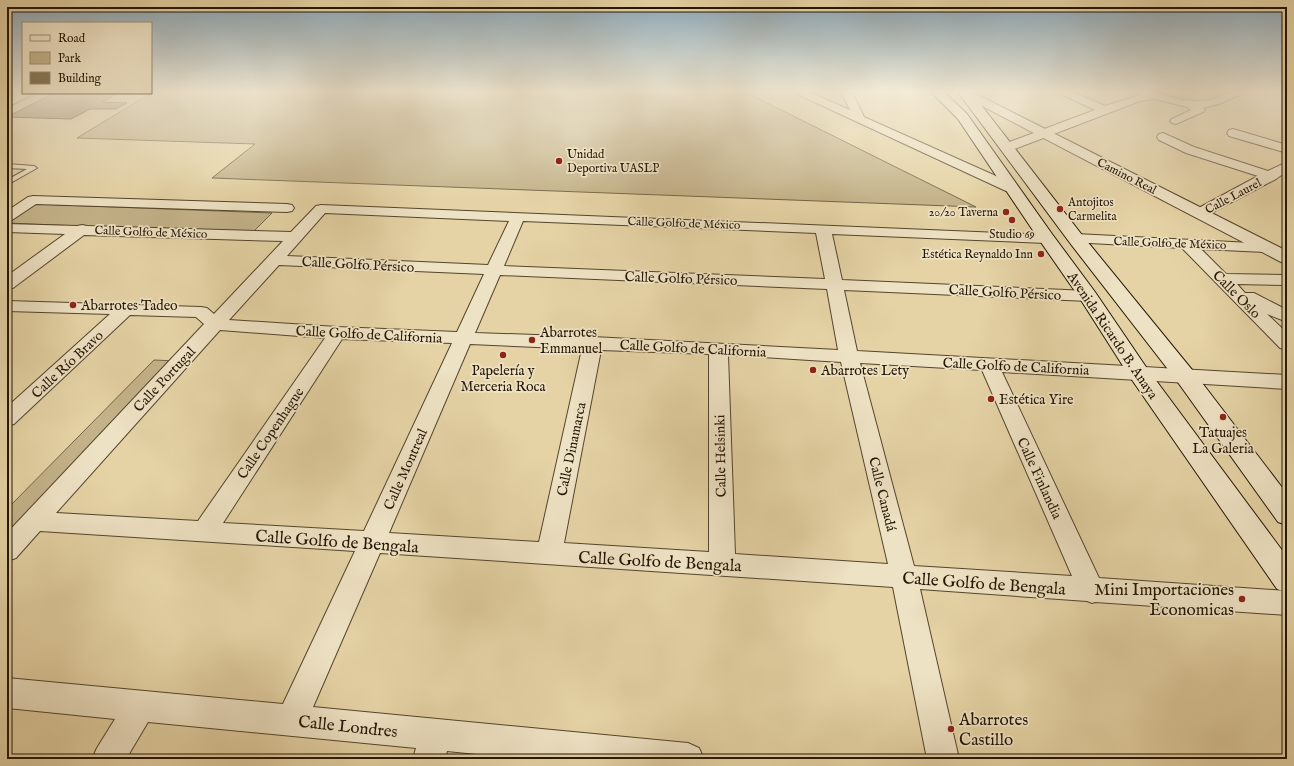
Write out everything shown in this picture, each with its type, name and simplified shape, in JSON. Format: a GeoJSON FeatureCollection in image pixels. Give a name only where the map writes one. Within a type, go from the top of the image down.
{"type":"FeatureCollection","features":[{"type":"Feature","properties":{"kind":"main road","name":"Avenida Ricardo B. Anaya"},"geometry":{"type":"LineString","coordinates":[[970,128],[1088,296],[1138,372],[1287,580]]}},
{"type":"Feature","properties":{"kind":"main road","name":"Avenida Ricardo B. Anaya"},"geometry":{"type":"LineString","coordinates":[[993,128],[1076,239],[1185,376],[1287,514]]}},
{"type":"Feature","properties":{"kind":"main road","name":"Camino Real"},"geometry":{"type":"LineString","coordinates":[[1034,128],[1287,258]]}},
{"type":"Feature","properties":{"kind":"street"},"geometry":{"type":"LineString","coordinates":[[877,128],[1011,188]]}},
{"type":"Feature","properties":{"kind":"street"},"geometry":{"type":"LineString","coordinates":[[1008,147],[1058,128]]}},
{"type":"Feature","properties":{"kind":"street"},"geometry":{"type":"LineString","coordinates":[[1233,133],[1287,149]]}},
{"type":"Feature","properties":{"kind":"street"},"geometry":{"type":"LineString","coordinates":[[1163,137],[1190,150],[1271,176]]}},
{"type":"Feature","properties":{"kind":"street","name":"Calle Laurel"},"geometry":{"type":"LineString","coordinates":[[1200,213],[1287,166]]}},
{"type":"Feature","properties":{"kind":"street","name":"Calle Golfo de México"},"geometry":{"type":"LineString","coordinates":[[7,217],[33,200],[287,208],[257,237]]}},
{"type":"Feature","properties":{"kind":"street","name":"Calle Golfo de México"},"geometry":{"type":"LineString","coordinates":[[321,209],[1046,238]]}},
{"type":"Feature","properties":{"kind":"street","name":"Calle Portugal"},"geometry":{"type":"LineString","coordinates":[[7,550],[321,209]]}},
{"type":"Feature","properties":{"kind":"street","name":"Calle Montreal"},"geometry":{"type":"LineString","coordinates":[[292,720],[518,217]]}},
{"type":"Feature","properties":{"kind":"street","name":"Calle Golfo de México"},"geometry":{"type":"LineString","coordinates":[[7,228],[82,229],[257,237],[296,237]]}},
{"type":"Feature","properties":{"kind":"street"},"geometry":{"type":"LineString","coordinates":[[7,284],[82,229]]}},
{"type":"Feature","properties":{"kind":"street","name":"Calle Canadá"},"geometry":{"type":"LineString","coordinates":[[823,229],[848,356],[904,578],[943,759]]}},
{"type":"Feature","properties":{"kind":"street","name":"Calle Golfo de México"},"geometry":{"type":"LineString","coordinates":[[1076,239],[1264,246]]}},
{"type":"Feature","properties":{"kind":"street","name":"Calle Oslo"},"geometry":{"type":"LineString","coordinates":[[1187,244],[1287,344]]}},
{"type":"Feature","properties":{"kind":"street","name":"Calle Golfo Pérsico"},"geometry":{"type":"LineString","coordinates":[[274,260],[494,271],[834,283],[1088,296]]}},
{"type":"Feature","properties":{"kind":"street"},"geometry":{"type":"LineString","coordinates":[[1228,285],[1287,280]]}},
{"type":"Feature","properties":{"kind":"street"},"geometry":{"type":"LineString","coordinates":[[1228,285],[1287,317]]}},
{"type":"Feature","properties":{"kind":"street"},"geometry":{"type":"LineString","coordinates":[[7,306],[201,312],[215,324]]}},
{"type":"Feature","properties":{"kind":"street","name":"Calle Río Bravo"},"geometry":{"type":"LineString","coordinates":[[7,419],[126,309]]}},
{"type":"Feature","properties":{"kind":"street","name":"Calle Golfo de California"},"geometry":{"type":"LineString","coordinates":[[215,324],[337,333],[718,348],[1287,382]]}},
{"type":"Feature","properties":{"kind":"street","name":"Calle Copenhague"},"geometry":{"type":"LineString","coordinates":[[204,532],[337,333]]}},
{"type":"Feature","properties":{"kind":"street","name":"Calle Dinamarca"},"geometry":{"type":"LineString","coordinates":[[549,554],[593,343]]}},
{"type":"Feature","properties":{"kind":"street","name":"Calle Helsinki"},"geometry":{"type":"LineString","coordinates":[[718,348],[722,564]]}},
{"type":"Feature","properties":{"kind":"street","name":"Calle Finlandia"},"geometry":{"type":"LineString","coordinates":[[989,365],[1092,590]]}},
{"type":"Feature","properties":{"kind":"street","name":"Calle Golfo de Bengala"},"geometry":{"type":"LineString","coordinates":[[34,521],[722,564],[904,578],[1287,603]]}},
{"type":"Feature","properties":{"kind":"street","name":"Calle Londres"},"geometry":{"type":"LineString","coordinates":[[7,693],[292,720],[433,747],[688,759]]}},
{"type":"Feature","properties":{"kind":"street"},"geometry":{"type":"LineString","coordinates":[[108,759],[140,706]]}},
{"type":"Feature","properties":{"kind":"lane"},"geometry":{"type":"LineString","coordinates":[[7,166],[34,168],[7,183]]}},
{"type":"Feature","properties":{"kind":"green space","name":"Unidad Deportiva UASLP"},"geometry":{"type":"Polygon","coordinates":[[[94,128],[817,128],[976,207],[212,178],[255,144],[77,138],[94,128]]]}},
{"type":"Feature","properties":{"kind":"green space"},"geometry":{"type":"Polygon","coordinates":[[[34,204],[272,213],[252,233],[7,223],[34,204]]]}},
{"type":"Feature","properties":{"kind":"green space"},"geometry":{"type":"Polygon","coordinates":[[[154,360],[177,361],[7,542],[7,509],[154,360]]]}},
{"type":"Feature","properties":{"kind":"place","name":"Unidad Deportiva UASLP"},"geometry":{"type":"Point","coordinates":[559,161]}},
{"type":"Feature","properties":{"kind":"place","name":"Antojitos Carmelita"},"geometry":{"type":"Point","coordinates":[1060,209]}},
{"type":"Feature","properties":{"kind":"place","name":"20/20 Taverna"},"geometry":{"type":"Point","coordinates":[1006,212]}},
{"type":"Feature","properties":{"kind":"place","name":"Studio 69"},"geometry":{"type":"Point","coordinates":[1012,220]}},
{"type":"Feature","properties":{"kind":"place","name":"Estética Reynaldo Inn"},"geometry":{"type":"Point","coordinates":[1041,254]}},
{"type":"Feature","properties":{"kind":"place","name":"Abarrotes Tadeo"},"geometry":{"type":"Point","coordinates":[73,305]}},
{"type":"Feature","properties":{"kind":"place","name":"Abarrotes Emmanuel"},"geometry":{"type":"Point","coordinates":[532,340]}},
{"type":"Feature","properties":{"kind":"place","name":"Papelería y Merceria Roca"},"geometry":{"type":"Point","coordinates":[503,355]}},
{"type":"Feature","properties":{"kind":"place","name":"Abarrotes Lety"},"geometry":{"type":"Point","coordinates":[813,370]}},
{"type":"Feature","properties":{"kind":"place","name":"Estética Yire"},"geometry":{"type":"Point","coordinates":[991,399]}},
{"type":"Feature","properties":{"kind":"place","name":"Tatuajes La Galeria"},"geometry":{"type":"Point","coordinates":[1223,417]}},
{"type":"Feature","properties":{"kind":"place","name":"Mini Importaciones Economicas"},"geometry":{"type":"Point","coordinates":[1242,599]}},
{"type":"Feature","properties":{"kind":"place","name":"Abarrotes Castillo"},"geometry":{"type":"Point","coordinates":[951,729]}}]}
